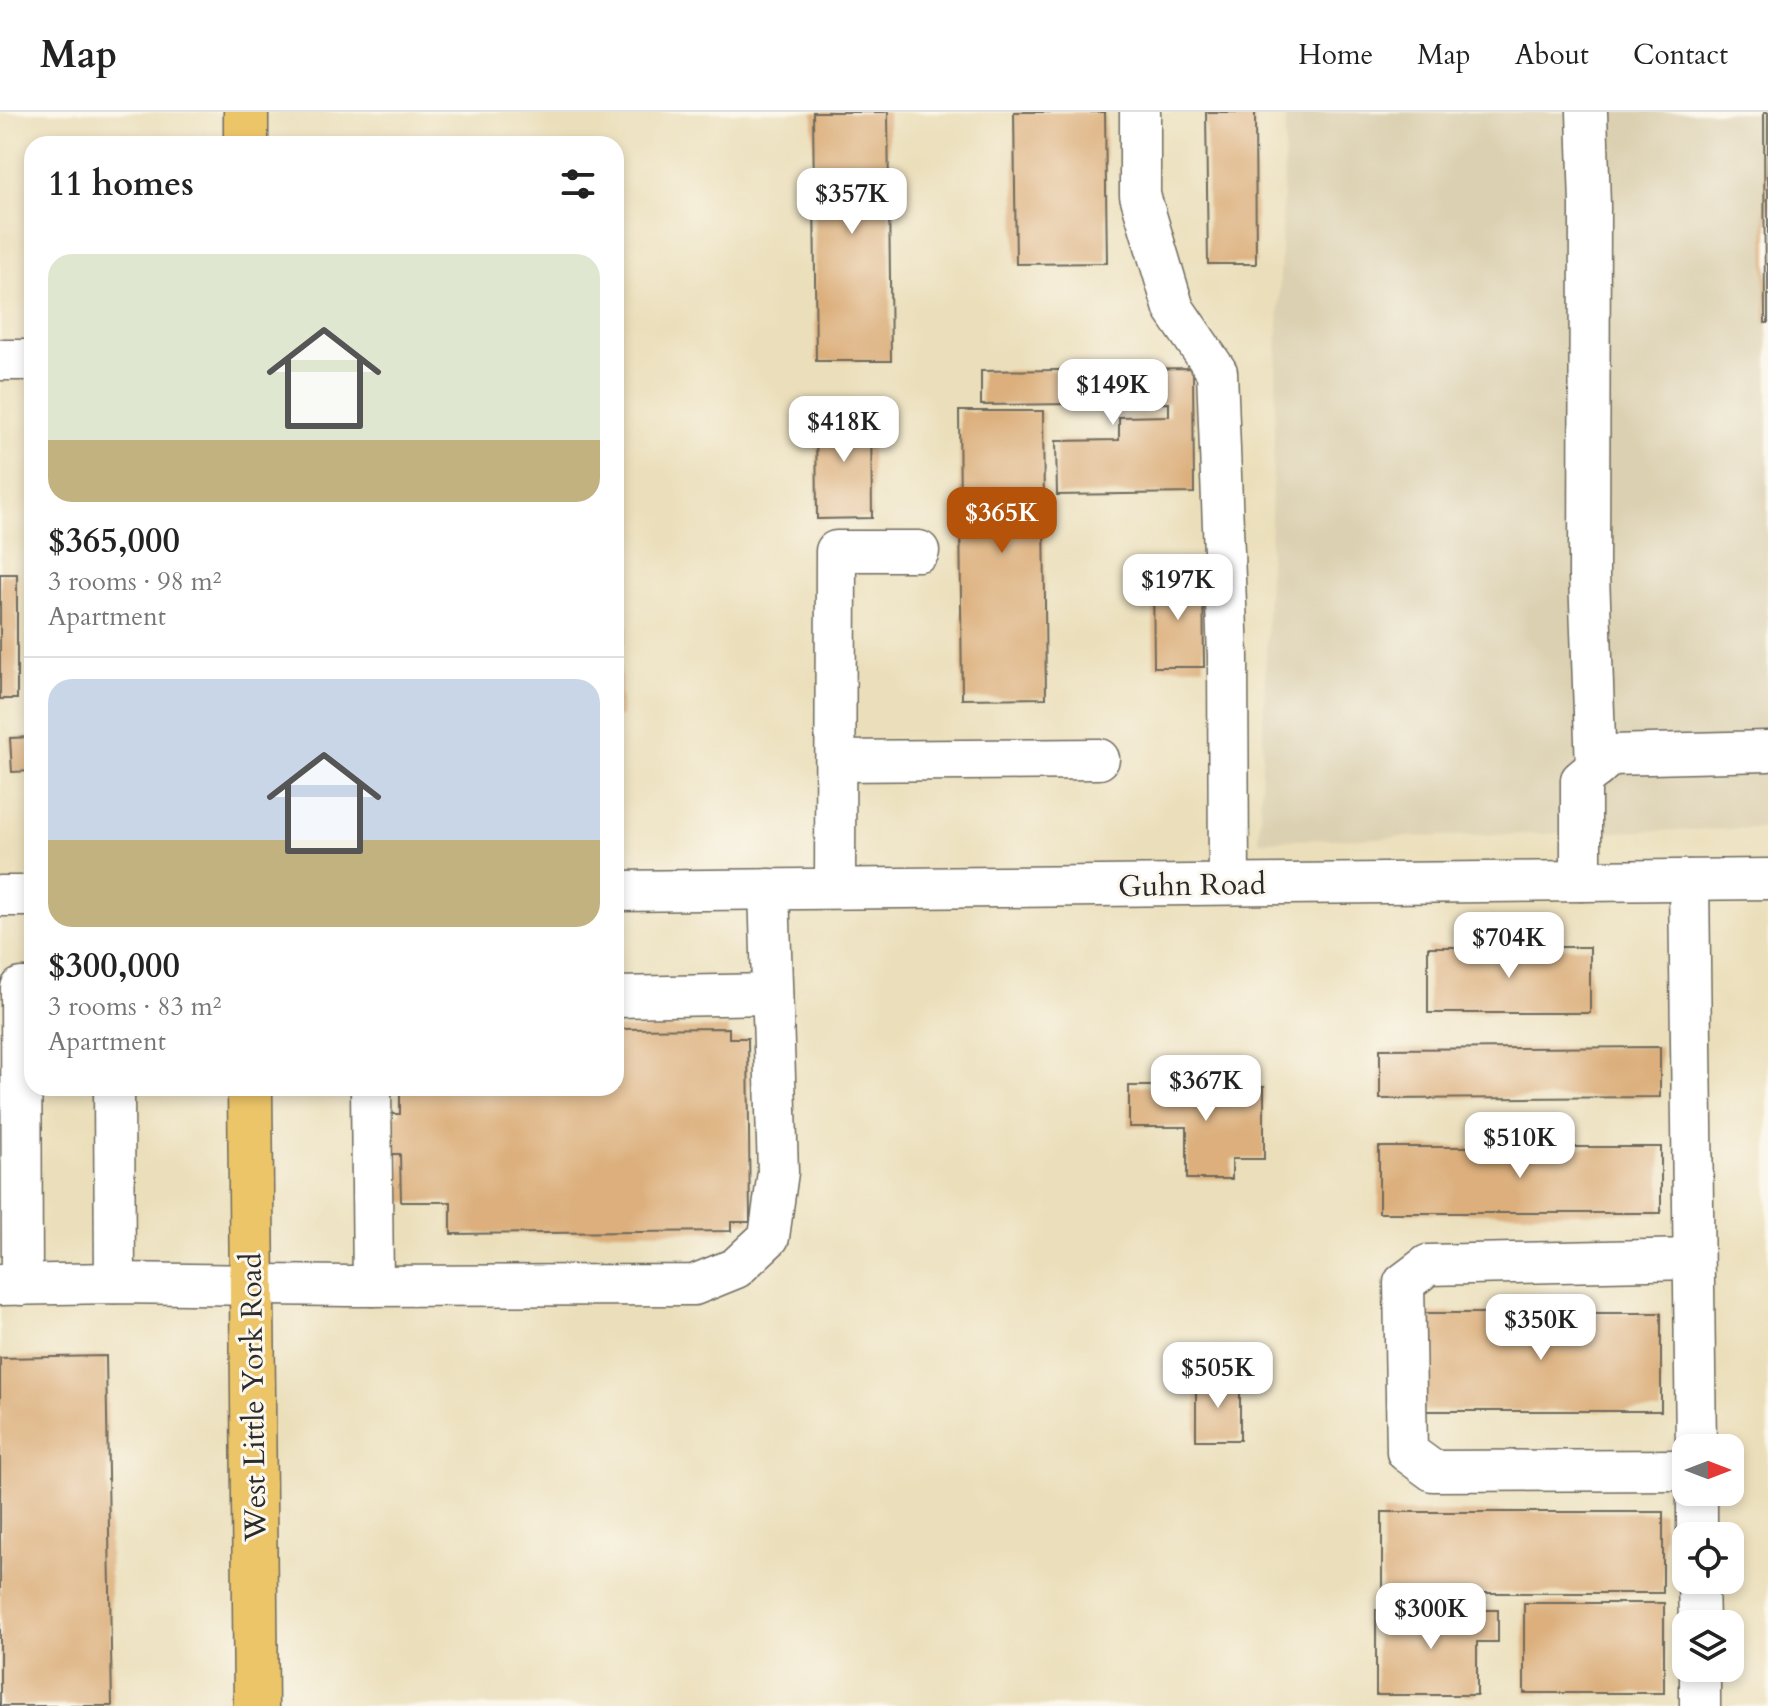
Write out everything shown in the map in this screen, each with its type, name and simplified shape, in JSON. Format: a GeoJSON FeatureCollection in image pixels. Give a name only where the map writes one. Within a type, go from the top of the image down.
{"type":"FeatureCollection","features":[{"type":"Feature","properties":{"kind":"main road"},"geometry":{"type":"LineString","coordinates":[[246,112],[246,136]]}},
{"type":"Feature","properties":{"kind":"main road","name":"West Little York Road"},"geometry":{"type":"LineString","coordinates":[[250,1096],[256,1706]]}},
{"type":"Feature","properties":{"kind":"street"},"geometry":{"type":"LineString","coordinates":[[1140,112],[1140,195],[1174,309],[1217,372],[1228,656],[1229,884]]}},
{"type":"Feature","properties":{"kind":"street"},"geometry":{"type":"LineString","coordinates":[[1587,112],[1590,206],[1589,575],[1596,768]]}},
{"type":"Feature","properties":{"kind":"street"},"geometry":{"type":"LineString","coordinates":[[0,360],[24,360]]}},
{"type":"Feature","properties":{"kind":"street"},"geometry":{"type":"LineString","coordinates":[[835,888],[836,551],[919,551]]}},
{"type":"Feature","properties":{"kind":"street"},"geometry":{"type":"LineString","coordinates":[[1581,881],[1581,780],[1611,755],[1768,751]]}},
{"type":"Feature","properties":{"kind":"street"},"geometry":{"type":"LineString","coordinates":[[836,761],[1099,759]]}},
{"type":"Feature","properties":{"kind":"street","name":"Guhn Road"},"geometry":{"type":"LineString","coordinates":[[624,891],[1768,879]]}},
{"type":"Feature","properties":{"kind":"street"},"geometry":{"type":"LineString","coordinates":[[1689,880],[1696,1434]]}},
{"type":"Feature","properties":{"kind":"street"},"geometry":{"type":"LineString","coordinates":[[24,988],[21,988],[11,1285],[694,1285],[736,1268],[769,1237],[778,1172],[769,889]]}},
{"type":"Feature","properties":{"kind":"street"},"geometry":{"type":"LineString","coordinates":[[0,896],[24,896]]}},
{"type":"Feature","properties":{"kind":"street"},"geometry":{"type":"LineString","coordinates":[[624,997],[772,994]]}},
{"type":"Feature","properties":{"kind":"street"},"geometry":{"type":"LineString","coordinates":[[114,1096],[115,1283]]}},
{"type":"Feature","properties":{"kind":"street"},"geometry":{"type":"LineString","coordinates":[[371,1096],[373,1286]]}},
{"type":"Feature","properties":{"kind":"street"},"geometry":{"type":"LineString","coordinates":[[1672,1470],[1433,1471],[1407,1452],[1404,1283],[1428,1265],[1693,1259]]}},
{"type":"Feature","properties":{"kind":"street"},"geometry":{"type":"LineString","coordinates":[[1700,1682],[1700,1706]]}},
{"type":"Feature","properties":{"kind":"shaded area"},"geometry":{"type":"Polygon","coordinates":[[[1286,112],[1768,112],[1768,828],[1259,841],[1286,112]]]}},
{"type":"Feature","properties":{"kind":"building"},"geometry":{"type":"Polygon","coordinates":[[[813,112],[888,112],[891,361],[816,361],[813,112]]]}},
{"type":"Feature","properties":{"kind":"building"},"geometry":{"type":"Polygon","coordinates":[[[1014,112],[1105,112],[1107,263],[1016,264],[1014,112]]]}},
{"type":"Feature","properties":{"kind":"building"},"geometry":{"type":"Polygon","coordinates":[[[1206,112],[1255,112],[1256,264],[1208,264],[1206,112]]]}},
{"type":"Feature","properties":{"kind":"building"},"geometry":{"type":"Polygon","coordinates":[[[1764,112],[1768,112],[1768,323],[1765,323],[1764,112]]]}},
{"type":"Feature","properties":{"kind":"building"},"geometry":{"type":"Polygon","coordinates":[[[1193,368],[1194,493],[1057,495],[1056,441],[1119,440],[1119,417],[1169,416],[1169,403],[981,405],[981,371],[1193,368]]]}},
{"type":"Feature","properties":{"kind":"building"},"geometry":{"type":"Polygon","coordinates":[[[871,410],[872,518],[817,519],[816,411],[871,410]]]}},
{"type":"Feature","properties":{"kind":"building"},"geometry":{"type":"Polygon","coordinates":[[[959,411],[1043,411],[1046,698],[962,699],[959,411]]]}},
{"type":"Feature","properties":{"kind":"building"},"geometry":{"type":"Polygon","coordinates":[[[0,574],[17,574],[17,699],[0,699],[0,574]]]}},
{"type":"Feature","properties":{"kind":"building"},"geometry":{"type":"Polygon","coordinates":[[[1153,576],[1203,576],[1204,667],[1154,667],[1153,576]]]}},
{"type":"Feature","properties":{"kind":"building"},"geometry":{"type":"Polygon","coordinates":[[[24,737],[24,771],[12,772],[10,738],[24,737]]]}},
{"type":"Feature","properties":{"kind":"building"},"geometry":{"type":"Polygon","coordinates":[[[1428,947],[1590,947],[1590,1013],[1428,1013],[1428,947]]]}},
{"type":"Feature","properties":{"kind":"building"},"geometry":{"type":"Polygon","coordinates":[[[729,1028],[729,1038],[748,1038],[750,1222],[731,1222],[731,1231],[451,1234],[451,1202],[401,1202],[400,1154],[388,1154],[387,1114],[400,1114],[400,1096],[624,1096],[624,1029],[729,1028]]]}},
{"type":"Feature","properties":{"kind":"building"},"geometry":{"type":"Polygon","coordinates":[[[1660,1047],[1660,1097],[1380,1099],[1380,1049],[1660,1047]]]}},
{"type":"Feature","properties":{"kind":"building"},"geometry":{"type":"Polygon","coordinates":[[[1129,1086],[1264,1086],[1264,1159],[1232,1159],[1232,1179],[1187,1179],[1187,1127],[1129,1127],[1129,1086]]]}},
{"type":"Feature","properties":{"kind":"building"},"geometry":{"type":"Polygon","coordinates":[[[1379,1147],[1661,1147],[1661,1213],[1379,1213],[1379,1147]]]}},
{"type":"Feature","properties":{"kind":"building"},"geometry":{"type":"Polygon","coordinates":[[[1421,1313],[1661,1313],[1661,1411],[1421,1411],[1421,1313]]]}},
{"type":"Feature","properties":{"kind":"building"},"geometry":{"type":"Polygon","coordinates":[[[106,1356],[112,1706],[0,1706],[0,1358],[106,1356]]]}},
{"type":"Feature","properties":{"kind":"building"},"geometry":{"type":"Polygon","coordinates":[[[1196,1381],[1240,1381],[1240,1440],[1196,1440],[1196,1381]]]}},
{"type":"Feature","properties":{"kind":"building"},"geometry":{"type":"Polygon","coordinates":[[[1382,1512],[1663,1512],[1663,1593],[1382,1593],[1382,1512]]]}},
{"type":"Feature","properties":{"kind":"building"},"geometry":{"type":"Polygon","coordinates":[[[1524,1603],[1664,1603],[1664,1693],[1524,1693],[1524,1603]]]}},
{"type":"Feature","properties":{"kind":"building"},"geometry":{"type":"Polygon","coordinates":[[[1376,1610],[1498,1610],[1498,1642],[1477,1642],[1477,1695],[1376,1695],[1376,1610]]]}}]}
